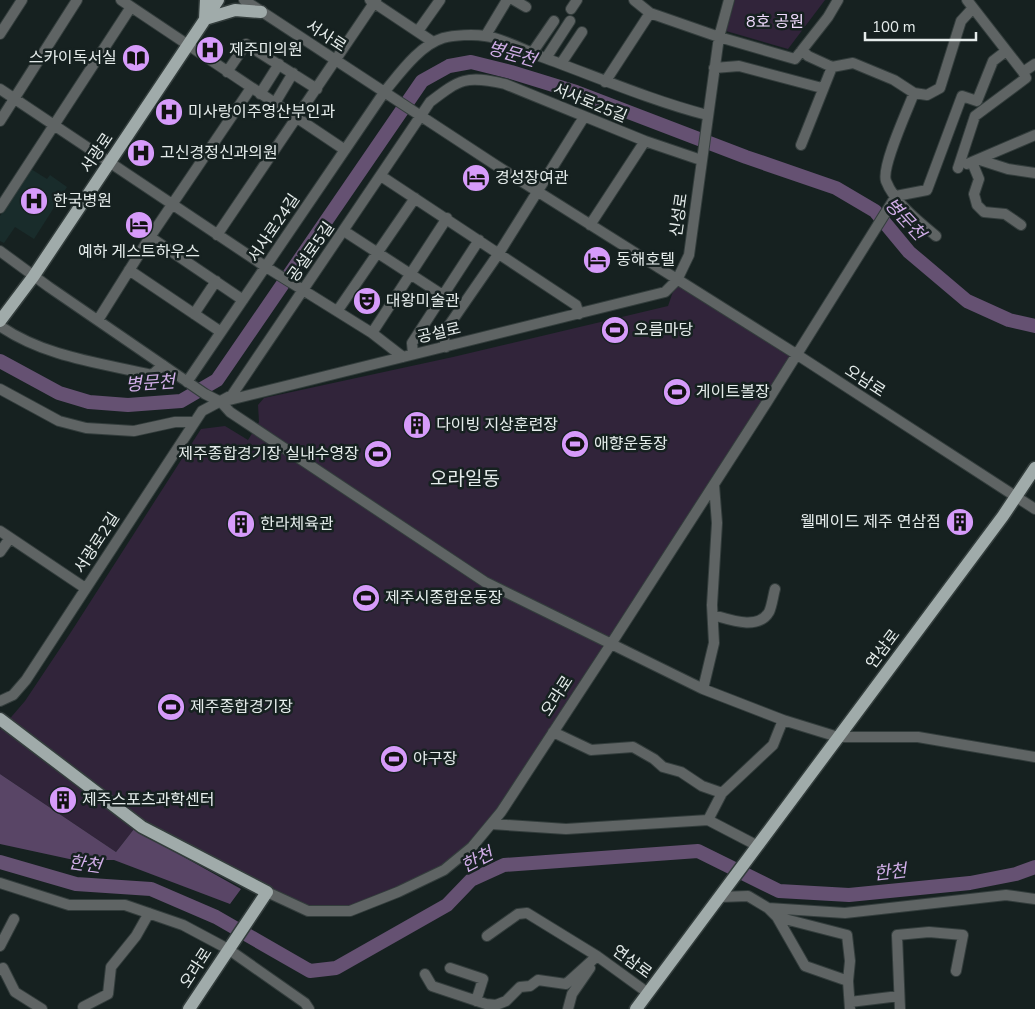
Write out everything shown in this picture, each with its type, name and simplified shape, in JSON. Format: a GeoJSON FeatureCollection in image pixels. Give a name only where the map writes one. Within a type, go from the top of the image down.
{"type":"FeatureCollection","features":[{"type":"Feature","properties":{"kind":"main road"},"geometry":{"type":"LineString","coordinates":[[206,0],[205,19],[258,6]]}},
{"type":"Feature","properties":{"kind":"main road","name":"서광로"},"geometry":{"type":"LineString","coordinates":[[0,321],[34,277],[218,0]]}},
{"type":"Feature","properties":{"kind":"main road","name":"연삼로"},"geometry":{"type":"LineString","coordinates":[[636,1009],[1003,516],[1035,468]]}},
{"type":"Feature","properties":{"kind":"main road"},"geometry":{"type":"LineString","coordinates":[[0,718],[142,826],[268,892]]}},
{"type":"Feature","properties":{"kind":"main road","name":"오라로"},"geometry":{"type":"LineString","coordinates":[[189,1009],[229,947],[268,892]]}},
{"type":"Feature","properties":{"kind":"street"},"geometry":{"type":"LineString","coordinates":[[0,34],[22,0]]}},
{"type":"Feature","properties":{"kind":"street"},"geometry":{"type":"LineString","coordinates":[[0,121],[77,0]]}},
{"type":"Feature","properties":{"kind":"street"},"geometry":{"type":"LineString","coordinates":[[121,0],[346,150]]}},
{"type":"Feature","properties":{"kind":"street","name":"서사로"},"geometry":{"type":"LineString","coordinates":[[244,0],[258,6],[419,114]]}},
{"type":"Feature","properties":{"kind":"street"},"geometry":{"type":"LineString","coordinates":[[418,31],[440,0]]}},
{"type":"Feature","properties":{"kind":"street"},"geometry":{"type":"LineString","coordinates":[[486,36],[507,0]]}},
{"type":"Feature","properties":{"kind":"street"},"geometry":{"type":"LineString","coordinates":[[514,0],[526,7]]}},
{"type":"Feature","properties":{"kind":"street"},"geometry":{"type":"LineString","coordinates":[[571,9],[578,0]]}},
{"type":"Feature","properties":{"kind":"street"},"geometry":{"type":"LineString","coordinates":[[634,0],[650,13],[719,37],[795,59],[828,17],[838,0]]}},
{"type":"Feature","properties":{"kind":"street"},"geometry":{"type":"LineString","coordinates":[[217,234],[317,89],[374,1],[433,42],[446,37],[486,36],[562,62],[606,82],[707,118],[719,37],[729,0]]}},
{"type":"Feature","properties":{"kind":"street"},"geometry":{"type":"LineString","coordinates":[[802,50],[808,56],[832,67],[853,63],[894,80],[914,93],[927,95],[940,88],[961,21],[970,4],[1026,78],[975,116],[958,168],[1035,135]]}},
{"type":"Feature","properties":{"kind":"street"},"geometry":{"type":"LineString","coordinates":[[0,208],[131,6]]}},
{"type":"Feature","properties":{"kind":"street"},"geometry":{"type":"LineString","coordinates":[[606,82],[650,13]]}},
{"type":"Feature","properties":{"kind":"street"},"geometry":{"type":"LineString","coordinates":[[532,53],[554,21]]}},
{"type":"Feature","properties":{"kind":"street"},"geometry":{"type":"LineString","coordinates":[[546,58],[570,21]]}},
{"type":"Feature","properties":{"kind":"street"},"geometry":{"type":"LineString","coordinates":[[562,62],[582,32]]}},
{"type":"Feature","properties":{"kind":"street","name":"서사로24길"},"geometry":{"type":"LineString","coordinates":[[187,382],[220,332],[268,268],[346,150],[404,69],[433,42]]}},
{"type":"Feature","properties":{"kind":"street"},"geometry":{"type":"LineString","coordinates":[[227,72],[246,44],[317,89]]}},
{"type":"Feature","properties":{"kind":"street"},"geometry":{"type":"LineString","coordinates":[[896,196],[928,190],[962,96],[977,101],[993,60],[1006,51]]}},
{"type":"Feature","properties":{"kind":"street"},"geometry":{"type":"LineString","coordinates":[[98,320],[173,204],[255,91],[278,64]]}},
{"type":"Feature","properties":{"kind":"street"},"geometry":{"type":"LineString","coordinates":[[1023,72],[1035,64]]}},
{"type":"Feature","properties":{"kind":"street"},"geometry":{"type":"LineString","coordinates":[[714,68],[739,66],[822,88]]}},
{"type":"Feature","properties":{"kind":"street"},"geometry":{"type":"LineString","coordinates":[[801,145],[822,88],[832,67]]}},
{"type":"Feature","properties":{"kind":"street"},"geometry":{"type":"LineString","coordinates":[[275,104],[293,73]]}},
{"type":"Feature","properties":{"kind":"street","name":"서사로25길"},"geometry":{"type":"LineString","coordinates":[[419,114],[430,102],[461,80],[481,78],[505,84],[645,141],[702,155]]}},
{"type":"Feature","properties":{"kind":"street"},"geometry":{"type":"LineString","coordinates":[[0,89],[268,268],[338,310],[372,333],[402,357]]}},
{"type":"Feature","properties":{"kind":"street"},"geometry":{"type":"LineString","coordinates":[[914,93],[886,166],[886,180],[896,196],[936,236]]}},
{"type":"Feature","properties":{"kind":"street"},"geometry":{"type":"LineString","coordinates":[[419,114],[677,280]]}},
{"type":"Feature","properties":{"kind":"street","name":"공설로5길"},"geometry":{"type":"LineString","coordinates":[[220,402],[232,395],[301,288],[344,231],[381,176],[419,114]]}},
{"type":"Feature","properties":{"kind":"street"},"geometry":{"type":"LineString","coordinates":[[446,347],[443,334],[538,192],[584,117]]}},
{"type":"Feature","properties":{"kind":"street","name":"신성로"},"geometry":{"type":"LineString","coordinates":[[677,280],[689,255],[707,118]]}},
{"type":"Feature","properties":{"kind":"street"},"geometry":{"type":"LineString","coordinates":[[590,225],[645,141]]}},
{"type":"Feature","properties":{"kind":"street"},"geometry":{"type":"LineString","coordinates":[[976,161],[1035,173]]}},
{"type":"Feature","properties":{"kind":"street"},"geometry":{"type":"LineString","coordinates":[[976,161],[979,179],[974,194],[977,205],[984,212],[1005,214],[1021,225]]}},
{"type":"Feature","properties":{"kind":"street"},"geometry":{"type":"LineString","coordinates":[[381,176],[576,304],[579,314]]}},
{"type":"Feature","properties":{"kind":"street","name":"오라로"},"geometry":{"type":"LineString","coordinates":[[268,892],[308,911],[350,911],[398,892],[444,870],[472,847],[491,824],[611,644],[714,485],[896,196]]}},
{"type":"Feature","properties":{"kind":"street"},"geometry":{"type":"LineString","coordinates":[[338,310],[415,198]]}},
{"type":"Feature","properties":{"kind":"street"},"geometry":{"type":"LineString","coordinates":[[372,333],[447,218]]}},
{"type":"Feature","properties":{"kind":"street"},"geometry":{"type":"LineString","coordinates":[[344,231],[461,307]]}},
{"type":"Feature","properties":{"kind":"street"},"geometry":{"type":"LineString","coordinates":[[150,237],[243,300]]}},
{"type":"Feature","properties":{"kind":"street"},"geometry":{"type":"LineString","coordinates":[[413,354],[412,343],[480,240]]}},
{"type":"Feature","properties":{"kind":"street"},"geometry":{"type":"LineString","coordinates":[[0,251],[34,277],[187,382],[220,402],[230,412],[485,582],[703,689],[783,720],[838,737],[918,738],[1035,757]]}},
{"type":"Feature","properties":{"kind":"street"},"geometry":{"type":"LineString","coordinates":[[129,270],[220,332]]}},
{"type":"Feature","properties":{"kind":"street","name":"공설로"},"geometry":{"type":"LineString","coordinates":[[220,402],[665,292],[677,280]]}},
{"type":"Feature","properties":{"kind":"street","name":"오남로"},"geometry":{"type":"LineString","coordinates":[[677,280],[796,354],[1035,509]]}},
{"type":"Feature","properties":{"kind":"street"},"geometry":{"type":"LineString","coordinates":[[194,314],[216,281]]}},
{"type":"Feature","properties":{"kind":"street"},"geometry":{"type":"LineString","coordinates":[[0,326],[17,338],[65,356],[152,375],[167,368]]}},
{"type":"Feature","properties":{"kind":"street"},"geometry":{"type":"LineString","coordinates":[[0,389],[59,422],[86,428],[134,431],[175,422],[194,422]]}},
{"type":"Feature","properties":{"kind":"street","name":"서광로2길"},"geometry":{"type":"LineString","coordinates":[[0,701],[14,696],[26,680],[202,411],[220,402]]}},
{"type":"Feature","properties":{"kind":"street"},"geometry":{"type":"LineString","coordinates":[[703,689],[714,643],[713,615],[717,524],[714,485]]}},
{"type":"Feature","properties":{"kind":"street"},"geometry":{"type":"LineString","coordinates":[[0,531],[85,588]]}},
{"type":"Feature","properties":{"kind":"street"},"geometry":{"type":"LineString","coordinates":[[0,552],[10,538]]}},
{"type":"Feature","properties":{"kind":"street"},"geometry":{"type":"LineString","coordinates":[[713,615],[746,623],[763,618],[769,612],[775,589]]}},
{"type":"Feature","properties":{"kind":"street"},"geometry":{"type":"LineString","coordinates":[[708,820],[722,794],[773,745],[783,720]]}},
{"type":"Feature","properties":{"kind":"street"},"geometry":{"type":"LineString","coordinates":[[553,732],[591,750],[633,747],[654,759],[663,767],[681,772],[702,786],[722,794]]}},
{"type":"Feature","properties":{"kind":"street"},"geometry":{"type":"LineString","coordinates":[[491,824],[566,829],[708,820],[757,848]]}},
{"type":"Feature","properties":{"kind":"street"},"geometry":{"type":"LineString","coordinates":[[0,883],[69,905],[125,905],[183,925],[229,947],[305,1003],[309,1009]]}},
{"type":"Feature","properties":{"kind":"street"},"geometry":{"type":"LineString","coordinates":[[724,892],[748,896],[768,908],[777,917],[805,966],[848,981]]}},
{"type":"Feature","properties":{"kind":"street"},"geometry":{"type":"LineString","coordinates":[[768,908],[845,913],[1006,895],[1035,899]]}},
{"type":"Feature","properties":{"kind":"street"},"geometry":{"type":"LineString","coordinates":[[84,1009],[83,1006],[108,994],[111,967],[136,936],[150,913]]}},
{"type":"Feature","properties":{"kind":"street","name":"연삼로"},"geometry":{"type":"LineString","coordinates":[[488,936],[518,914],[528,913],[597,956],[648,993]]}},
{"type":"Feature","properties":{"kind":"street"},"geometry":{"type":"LineString","coordinates":[[777,917],[847,934],[850,961],[848,981],[850,1006],[899,996]]}},
{"type":"Feature","properties":{"kind":"street"},"geometry":{"type":"LineString","coordinates":[[0,946],[14,919]]}},
{"type":"Feature","properties":{"kind":"street"},"geometry":{"type":"LineString","coordinates":[[900,1009],[897,935],[929,932],[963,936],[956,971]]}},
{"type":"Feature","properties":{"kind":"street"},"geometry":{"type":"LineString","coordinates":[[424,974],[432,986],[476,1001],[496,1005],[506,1001],[520,987],[530,986],[538,980],[566,984],[597,956]]}},
{"type":"Feature","properties":{"kind":"street"},"geometry":{"type":"LineString","coordinates":[[568,1009],[572,994],[597,956]]}},
{"type":"Feature","properties":{"kind":"street"},"geometry":{"type":"LineString","coordinates":[[0,970],[3,968],[14,992],[42,1009]]}},
{"type":"Feature","properties":{"kind":"street"},"geometry":{"type":"LineString","coordinates":[[450,968],[483,979],[476,1001]]}},
{"type":"Feature","properties":{"kind":"shaded area","name":"한국병원"},"geometry":{"type":"Polygon","coordinates":[[[31,169],[47,179],[50,175],[67,187],[34,239],[15,227],[4,243],[0,241],[0,216],[31,169]]]}},
{"type":"Feature","properties":{"kind":"shaded area"},"geometry":{"type":"Polygon","coordinates":[[[0,774],[116,852],[134,829],[241,889],[230,904],[114,860],[74,860],[0,844],[0,774]]]}},
{"type":"Feature","properties":{"kind":"green space","name":"8호 공원"},"geometry":{"type":"Polygon","coordinates":[[[735,0],[825,0],[788,49],[726,31],[735,0]]]}},
{"type":"Feature","properties":{"kind":"green space","name":"제주시종합운동장"},"geometry":{"type":"Polygon","coordinates":[[[677,280],[796,354],[497,817],[444,870],[350,911],[308,911],[142,827],[134,829],[116,852],[0,774],[0,730],[25,701],[201,429],[225,426],[248,440],[259,422],[258,405],[264,398],[453,357],[668,306],[677,280]]]}},
{"type":"Feature","properties":{"kind":"waterway","name":"병문천"},"geometry":{"type":"LineString","coordinates":[[0,361],[59,393],[89,402],[128,405],[181,401],[217,380],[422,81],[449,66],[471,62],[576,92],[746,157],[836,188],[875,211],[909,252],[967,301],[1009,320],[1035,326]]}},
{"type":"Feature","properties":{"kind":"waterway","name":"한천"},"geometry":{"type":"LineString","coordinates":[[0,862],[76,884],[151,889],[216,917],[310,971],[336,968],[447,905],[471,880],[504,865],[698,851],[779,891],[849,895],[970,883],[1016,874],[1035,867]]}},
{"type":"Feature","properties":{"kind":"place","name":"제주미의원"},"geometry":{"type":"Point","coordinates":[210,50]}},
{"type":"Feature","properties":{"kind":"place","name":"스카이독서실"},"geometry":{"type":"Point","coordinates":[136,58]}},
{"type":"Feature","properties":{"kind":"place","name":"미사랑이주영산부인과"},"geometry":{"type":"Point","coordinates":[169,112]}},
{"type":"Feature","properties":{"kind":"place","name":"고신경정신과의원"},"geometry":{"type":"Point","coordinates":[141,153]}},
{"type":"Feature","properties":{"kind":"place","name":"경성장여관"},"geometry":{"type":"Point","coordinates":[476,178]}},
{"type":"Feature","properties":{"kind":"place","name":"한국병원"},"geometry":{"type":"Point","coordinates":[34,201]}},
{"type":"Feature","properties":{"kind":"place","name":"예하 게스트하우스"},"geometry":{"type":"Point","coordinates":[139,225]}},
{"type":"Feature","properties":{"kind":"place","name":"동해호텔"},"geometry":{"type":"Point","coordinates":[597,260]}},
{"type":"Feature","properties":{"kind":"place","name":"대왕미술관"},"geometry":{"type":"Point","coordinates":[367,301]}},
{"type":"Feature","properties":{"kind":"place","name":"오름마당"},"geometry":{"type":"Point","coordinates":[615,330]}},
{"type":"Feature","properties":{"kind":"place","name":"게이트볼장"},"geometry":{"type":"Point","coordinates":[677,392]}},
{"type":"Feature","properties":{"kind":"place","name":"다이빙 지상훈련장"},"geometry":{"type":"Point","coordinates":[417,425]}},
{"type":"Feature","properties":{"kind":"place","name":"애향운동장"},"geometry":{"type":"Point","coordinates":[575,444]}},
{"type":"Feature","properties":{"kind":"place","name":"제주종합경기장 실내수영장"},"geometry":{"type":"Point","coordinates":[378,454]}},
{"type":"Feature","properties":{"kind":"place","name":"웰메이드 제주 연삼점"},"geometry":{"type":"Point","coordinates":[960,522]}},
{"type":"Feature","properties":{"kind":"place","name":"한라체육관"},"geometry":{"type":"Point","coordinates":[241,524]}},
{"type":"Feature","properties":{"kind":"place","name":"제주시종합운동장"},"geometry":{"type":"Point","coordinates":[366,598]}},
{"type":"Feature","properties":{"kind":"place","name":"제주종합경기장"},"geometry":{"type":"Point","coordinates":[171,707]}},
{"type":"Feature","properties":{"kind":"place","name":"야구장"},"geometry":{"type":"Point","coordinates":[394,759]}},
{"type":"Feature","properties":{"kind":"place","name":"제주스포츠과학센터"},"geometry":{"type":"Point","coordinates":[63,800]}},
{"type":"Feature","properties":{"kind":"district","name":"오라일동"},"geometry":{"type":"Point","coordinates":[465,479]}}]}
